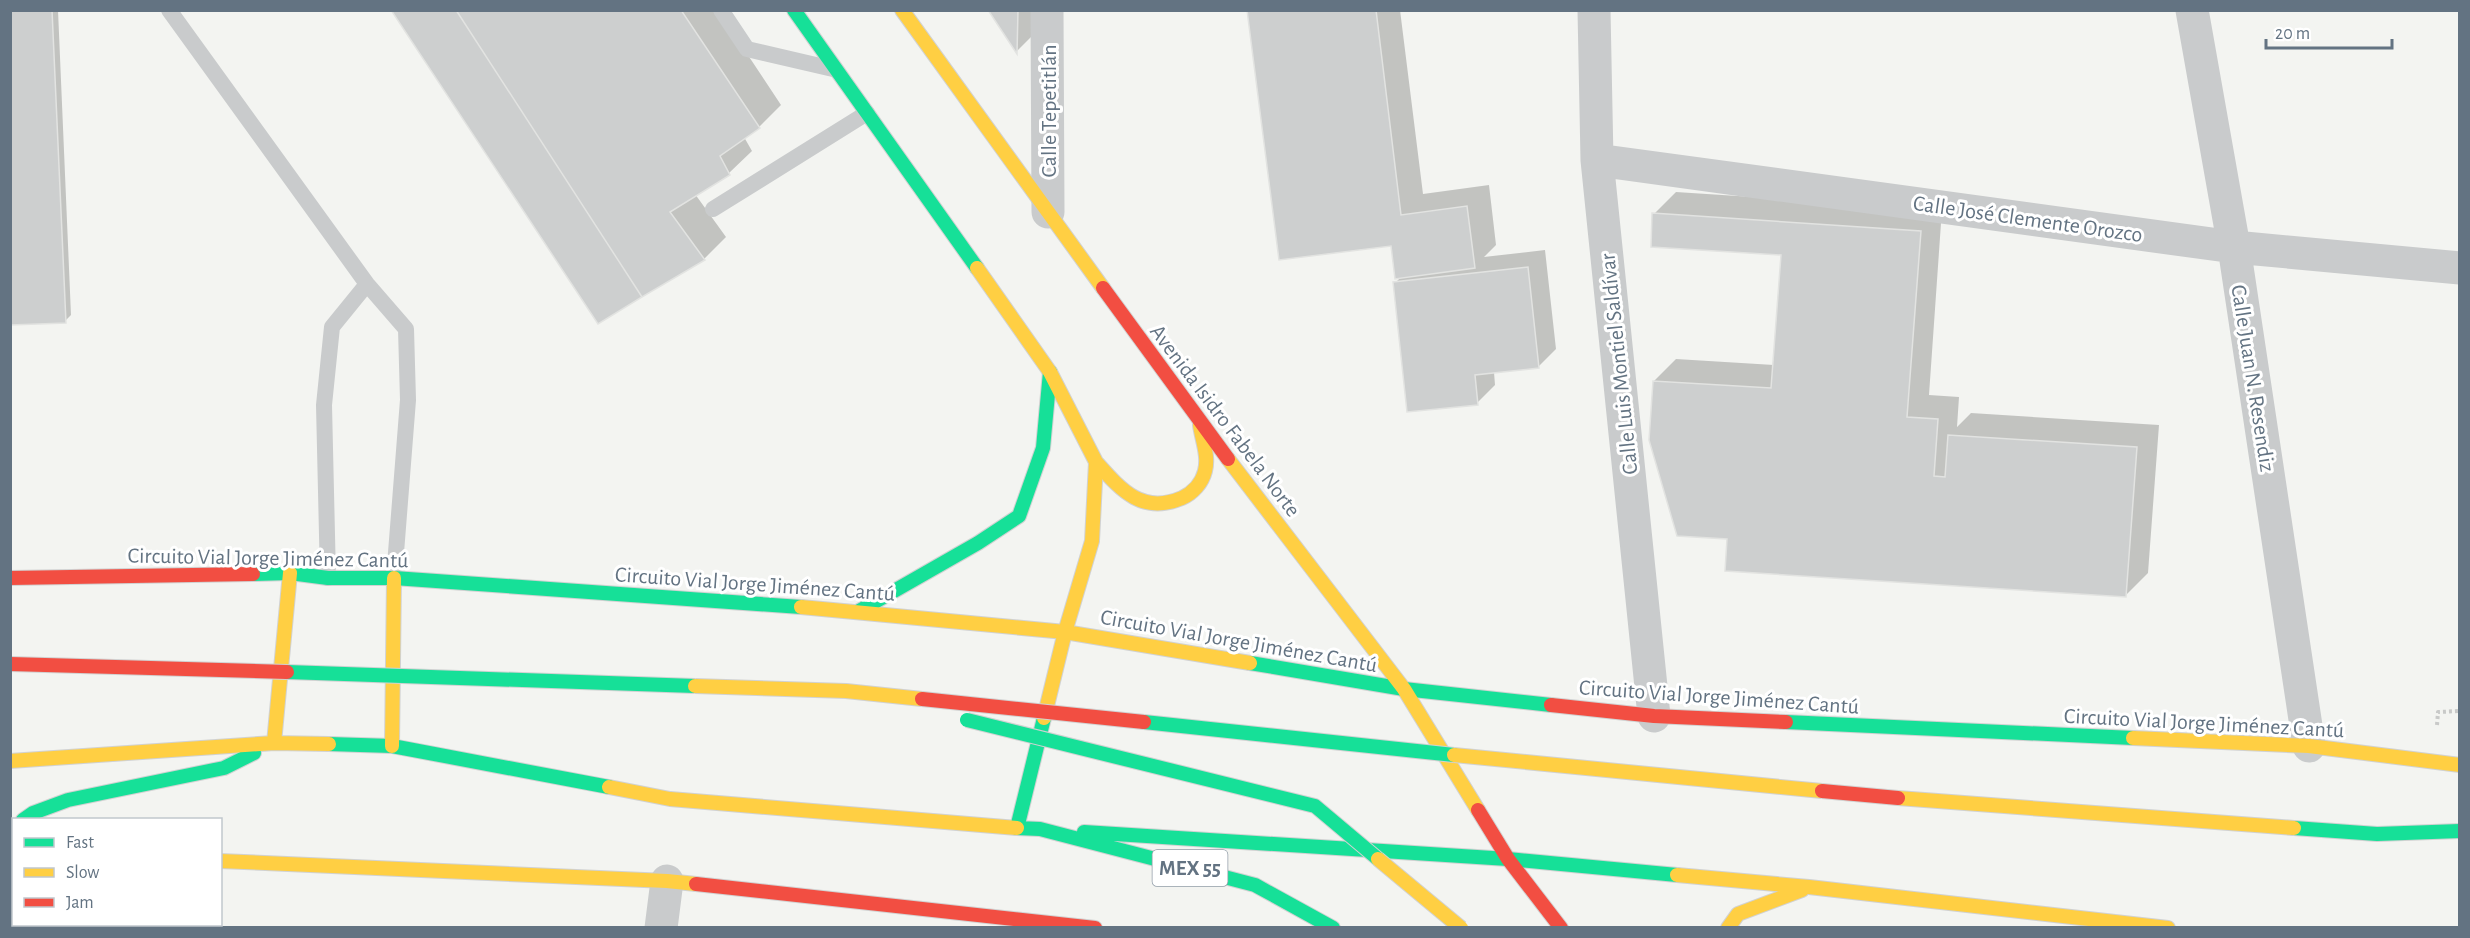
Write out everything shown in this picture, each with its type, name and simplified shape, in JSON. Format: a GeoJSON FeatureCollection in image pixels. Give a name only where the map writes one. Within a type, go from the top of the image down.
{"type":"FeatureCollection","features":[{"type":"Feature","properties":{"kind":"main road"},"geometry":{"type":"LineString","coordinates":[[794,10],[1050,372],[1096,462],[1126,494],[1144,504],[1174,503],[1191,493],[1200,483],[1206,467],[1199,422]]}},
{"type":"Feature","properties":{"kind":"main road","name":"Avenida Isidro Fabela Norte"},"geometry":{"type":"LineString","coordinates":[[902,10],[1199,422],[1404,690],[1508,859],[1561,927]]}},
{"type":"Feature","properties":{"kind":"main road"},"geometry":{"type":"LineString","coordinates":[[860,611],[978,543],[1019,516],[1043,447],[1050,372]]}},
{"type":"Feature","properties":{"kind":"main road"},"geometry":{"type":"LineString","coordinates":[[10,761],[274,743],[392,746],[670,799],[1017,828],[1065,632],[1092,541],[1096,462]]}},
{"type":"Feature","properties":{"kind":"main road"},"geometry":{"type":"LineString","coordinates":[[274,743],[290,573]]}},
{"type":"Feature","properties":{"kind":"main road","name":"Circuito Vial Jorge Jiménez Cantú"},"geometry":{"type":"LineString","coordinates":[[10,578],[290,573],[328,578],[394,578],[860,611],[1065,632],[1404,690],[1654,716],[2309,746],[2460,765]]}},
{"type":"Feature","properties":{"kind":"main road"},"geometry":{"type":"LineString","coordinates":[[392,746],[394,578]]}},
{"type":"Feature","properties":{"kind":"main road"},"geometry":{"type":"LineString","coordinates":[[10,664],[54,663],[846,691],[1697,780],[1898,798],[2377,834],[2460,831]]}},
{"type":"Feature","properties":{"kind":"main road"},"geometry":{"type":"LineString","coordinates":[[846,691],[1315,806],[1461,927]]}},
{"type":"Feature","properties":{"kind":"main road"},"geometry":{"type":"LineString","coordinates":[[25,818],[68,800],[224,768],[274,743]]}},
{"type":"Feature","properties":{"kind":"main road","name":"MEX 55"},"geometry":{"type":"LineString","coordinates":[[1017,828],[1040,829],[1255,885],[1333,927]]}},
{"type":"Feature","properties":{"kind":"main road"},"geometry":{"type":"LineString","coordinates":[[1040,829],[1508,859],[1809,887],[2168,927]]}},
{"type":"Feature","properties":{"kind":"main road"},"geometry":{"type":"LineString","coordinates":[[222,861],[667,881],[1095,927]]}},
{"type":"Feature","properties":{"kind":"main road"},"geometry":{"type":"LineString","coordinates":[[1728,927],[1738,914],[1809,887]]}},
{"type":"Feature","properties":{"kind":"street","name":"Calle Tepetitlán"},"geometry":{"type":"LineString","coordinates":[[1047,10],[1048,213]]}},
{"type":"Feature","properties":{"kind":"street","name":"Calle Luis Montiel Saldívar"},"geometry":{"type":"LineString","coordinates":[[1594,10],[1597,159],[1654,716]]}},
{"type":"Feature","properties":{"kind":"street","name":"Calle Juan N. Resendiz"},"geometry":{"type":"LineString","coordinates":[[2192,10],[2234,247],[2309,746]]}},
{"type":"Feature","properties":{"kind":"street","name":"Calle José Clemente Orozco"},"geometry":{"type":"LineString","coordinates":[[1597,159],[2234,247],[2460,268]]}},
{"type":"Feature","properties":{"kind":"street"},"geometry":{"type":"LineString","coordinates":[[662,927],[667,881]]}},
{"type":"Feature","properties":{"kind":"lane"},"geometry":{"type":"LineString","coordinates":[[169,10],[367,284],[406,329],[408,400],[394,578]]}},
{"type":"Feature","properties":{"kind":"lane"},"geometry":{"type":"LineString","coordinates":[[721,10],[747,49],[836,70]]}},
{"type":"Feature","properties":{"kind":"lane"},"geometry":{"type":"LineString","coordinates":[[713,209],[867,113]]}},
{"type":"Feature","properties":{"kind":"lane"},"geometry":{"type":"LineString","coordinates":[[328,578],[324,405],[332,327],[367,284]]}},
{"type":"Feature","properties":{"kind":"path"},"geometry":{"type":"LineString","coordinates":[[2438,712],[2460,711]]}},
{"type":"Feature","properties":{"kind":"building"},"geometry":{"type":"Polygon","coordinates":[[[10,10],[52,10],[66,323],[10,325],[10,10]]]}},
{"type":"Feature","properties":{"kind":"building"},"geometry":{"type":"Polygon","coordinates":[[[391,10],[456,10],[642,297],[598,324],[391,10]]]}},
{"type":"Feature","properties":{"kind":"building"},"geometry":{"type":"Polygon","coordinates":[[[456,10],[681,10],[760,128],[720,156],[730,175],[670,212],[705,260],[642,297],[456,10]]]}},
{"type":"Feature","properties":{"kind":"building"},"geometry":{"type":"Polygon","coordinates":[[[988,10],[1018,10],[1017,54],[988,10]]]}},
{"type":"Feature","properties":{"kind":"building"},"geometry":{"type":"Polygon","coordinates":[[[1247,10],[1376,10],[1401,215],[1467,206],[1475,268],[1395,279],[1391,246],[1279,260],[1247,10]]]}},
{"type":"Feature","properties":{"kind":"building"},"geometry":{"type":"Polygon","coordinates":[[[1652,213],[1921,231],[1907,417],[1938,419],[1934,476],[1945,477],[1948,435],[2137,447],[2126,597],[1725,571],[1727,539],[1677,536],[1649,440],[1653,381],[1771,388],[1781,255],[1651,247],[1652,213]]]}},
{"type":"Feature","properties":{"kind":"building"},"geometry":{"type":"Polygon","coordinates":[[[1528,267],[1539,368],[1475,375],[1478,405],[1407,412],[1393,282],[1528,267]]]}},
{"type":"Feature","properties":{"kind":"traffic: fast"},"geometry":{"type":"LineString","coordinates":[[794,10],[977,268]]}},
{"type":"Feature","properties":{"kind":"traffic: fast"},"geometry":{"type":"LineString","coordinates":[[859,611],[978,543],[1019,516],[1043,448],[1050,372]]}},
{"type":"Feature","properties":{"kind":"traffic: fast"},"geometry":{"type":"LineString","coordinates":[[253,574],[290,573],[328,578],[394,578],[801,607]]}},
{"type":"Feature","properties":{"kind":"traffic: fast"},"geometry":{"type":"LineString","coordinates":[[1250,663],[1404,689],[1551,705]]}},
{"type":"Feature","properties":{"kind":"traffic: fast"},"geometry":{"type":"LineString","coordinates":[[287,672],[695,686]]}},
{"type":"Feature","properties":{"kind":"traffic: fast"},"geometry":{"type":"LineString","coordinates":[[1017,828],[1044,718]]}},
{"type":"Feature","properties":{"kind":"traffic: fast"},"geometry":{"type":"LineString","coordinates":[[967,720],[1315,806],[1378,859]]}},
{"type":"Feature","properties":{"kind":"traffic: fast"},"geometry":{"type":"LineString","coordinates":[[1144,722],[1454,755]]}},
{"type":"Feature","properties":{"kind":"traffic: fast"},"geometry":{"type":"LineString","coordinates":[[1786,722],[2133,738]]}},
{"type":"Feature","properties":{"kind":"traffic: fast"},"geometry":{"type":"LineString","coordinates":[[329,744],[392,746],[609,787]]}},
{"type":"Feature","properties":{"kind":"traffic: fast"},"geometry":{"type":"LineString","coordinates":[[26,818],[68,800],[224,768],[254,753]]}},
{"type":"Feature","properties":{"kind":"traffic: fast"},"geometry":{"type":"LineString","coordinates":[[1017,828],[1040,829],[1255,885],[1333,928]]}},
{"type":"Feature","properties":{"kind":"traffic: fast"},"geometry":{"type":"LineString","coordinates":[[2294,828],[2377,834],[2460,831]]}},
{"type":"Feature","properties":{"kind":"traffic: fast"},"geometry":{"type":"LineString","coordinates":[[1084,832],[1508,859],[1677,875]]}},
{"type":"Feature","properties":{"kind":"traffic: slow"},"geometry":{"type":"LineString","coordinates":[[902,10],[1103,288]]}},
{"type":"Feature","properties":{"kind":"traffic: slow"},"geometry":{"type":"LineString","coordinates":[[977,268],[1050,372],[1096,462],[1092,541],[1065,632],[1044,718]]}},
{"type":"Feature","properties":{"kind":"traffic: slow"},"geometry":{"type":"LineString","coordinates":[[1096,462],[1114,482],[1133,497],[1155,503],[1182,498],[1202,480],[1205,471],[1206,454],[1200,425]]}},
{"type":"Feature","properties":{"kind":"traffic: slow"},"geometry":{"type":"LineString","coordinates":[[1228,459],[1404,689],[1478,810]]}},
{"type":"Feature","properties":{"kind":"traffic: slow"},"geometry":{"type":"LineString","coordinates":[[274,743],[290,573]]}},
{"type":"Feature","properties":{"kind":"traffic: slow"},"geometry":{"type":"LineString","coordinates":[[392,746],[394,578]]}},
{"type":"Feature","properties":{"kind":"traffic: slow"},"geometry":{"type":"LineString","coordinates":[[801,607],[1065,632],[1250,663]]}},
{"type":"Feature","properties":{"kind":"traffic: slow"},"geometry":{"type":"LineString","coordinates":[[695,686],[846,691],[922,699]]}},
{"type":"Feature","properties":{"kind":"traffic: slow"},"geometry":{"type":"LineString","coordinates":[[2133,738],[2309,746],[2460,765]]}},
{"type":"Feature","properties":{"kind":"traffic: slow"},"geometry":{"type":"LineString","coordinates":[[10,761],[274,743],[329,744]]}},
{"type":"Feature","properties":{"kind":"traffic: slow"},"geometry":{"type":"LineString","coordinates":[[1454,755],[1822,791]]}},
{"type":"Feature","properties":{"kind":"traffic: slow"},"geometry":{"type":"LineString","coordinates":[[609,787],[670,799],[1017,828]]}},
{"type":"Feature","properties":{"kind":"traffic: slow"},"geometry":{"type":"LineString","coordinates":[[1898,798],[2294,828]]}},
{"type":"Feature","properties":{"kind":"traffic: slow"},"geometry":{"type":"LineString","coordinates":[[1378,859],[1461,928]]}},
{"type":"Feature","properties":{"kind":"traffic: slow"},"geometry":{"type":"LineString","coordinates":[[222,861],[696,884]]}},
{"type":"Feature","properties":{"kind":"traffic: slow"},"geometry":{"type":"LineString","coordinates":[[1677,875],[1809,887],[2168,928]]}},
{"type":"Feature","properties":{"kind":"traffic: slow"},"geometry":{"type":"LineString","coordinates":[[1728,928],[1738,914],[1802,890]]}},
{"type":"Feature","properties":{"kind":"traffic: jam"},"geometry":{"type":"LineString","coordinates":[[1103,288],[1228,459]]}},
{"type":"Feature","properties":{"kind":"traffic: jam"},"geometry":{"type":"LineString","coordinates":[[10,578],[253,574]]}},
{"type":"Feature","properties":{"kind":"traffic: jam"},"geometry":{"type":"LineString","coordinates":[[10,664],[287,672]]}},
{"type":"Feature","properties":{"kind":"traffic: jam"},"geometry":{"type":"LineString","coordinates":[[922,699],[1144,722]]}},
{"type":"Feature","properties":{"kind":"traffic: jam"},"geometry":{"type":"LineString","coordinates":[[1551,705],[1654,716],[1786,722]]}},
{"type":"Feature","properties":{"kind":"traffic: jam"},"geometry":{"type":"LineString","coordinates":[[1822,791],[1898,798]]}},
{"type":"Feature","properties":{"kind":"traffic: jam"},"geometry":{"type":"LineString","coordinates":[[1478,810],[1508,859],[1561,928]]}},
{"type":"Feature","properties":{"kind":"traffic: jam"},"geometry":{"type":"LineString","coordinates":[[696,884],[1095,928]]}}]}
